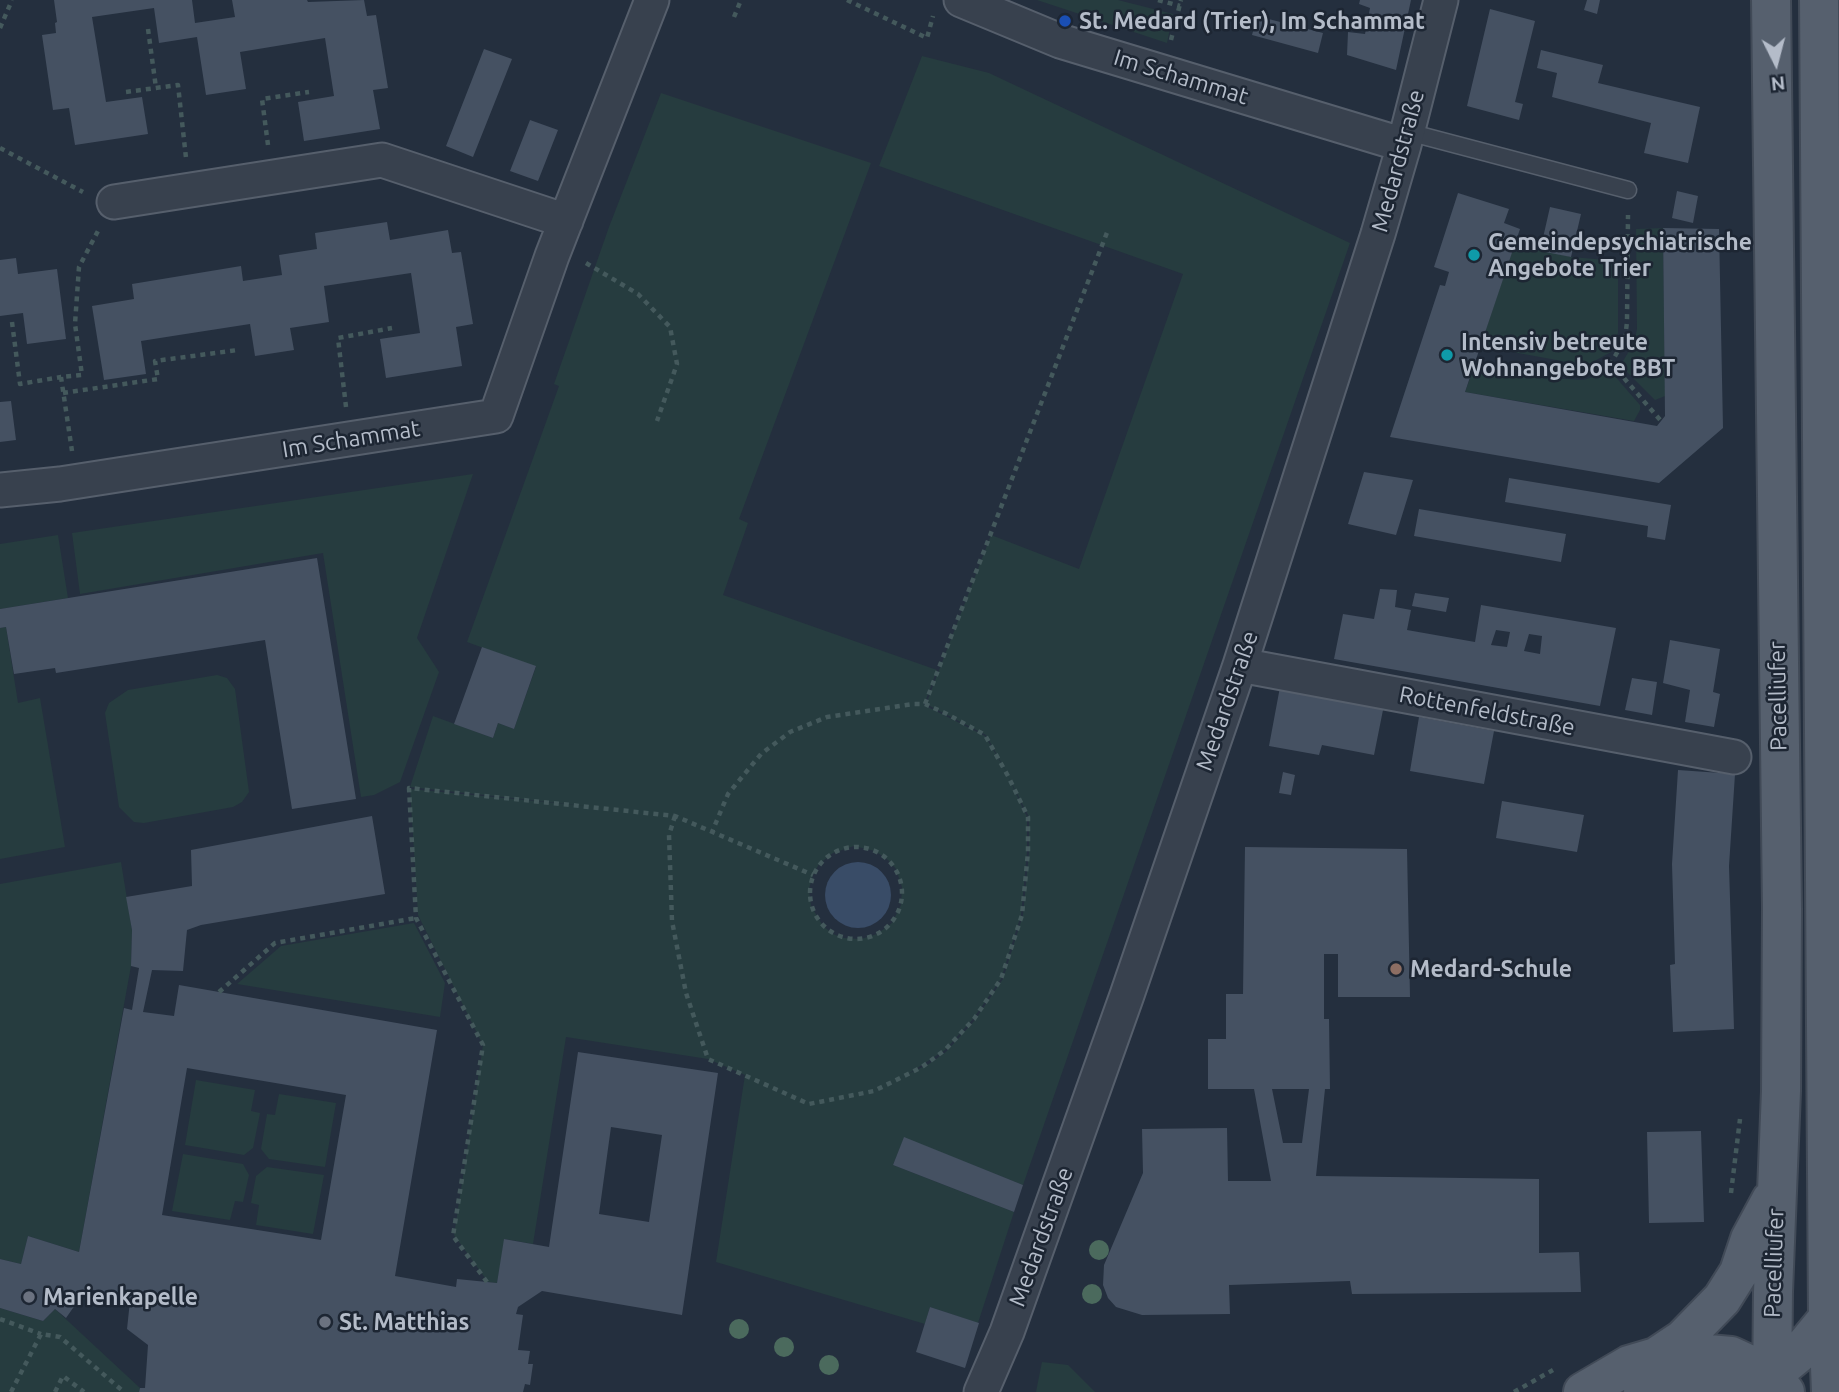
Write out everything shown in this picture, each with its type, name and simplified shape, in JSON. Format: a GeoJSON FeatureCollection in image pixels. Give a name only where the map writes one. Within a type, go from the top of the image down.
{"type":"FeatureCollection","features":[{"type":"Feature","properties":{"kind":"main road","name":"Pacelliufer"},"geometry":{"type":"LineString","coordinates":[[1772,0],[1782,909],[1776,1386]]}},
{"type":"Feature","properties":{"kind":"main road","name":"Pacelliufer"},"geometry":{"type":"LineString","coordinates":[[1819,0],[1832,923],[1828,1318],[1831,1392]]}},
{"type":"Feature","properties":{"kind":"main road"},"geometry":{"type":"LineString","coordinates":[[1649,1375],[1722,1299],[1739,1272],[1750,1239],[1777,1189]]}},
{"type":"Feature","properties":{"kind":"main road"},"geometry":{"type":"LineString","coordinates":[[1649,1375],[1697,1353],[1731,1356],[1776,1386],[1828,1318]]}},
{"type":"Feature","properties":{"kind":"main road"},"geometry":{"type":"LineString","coordinates":[[1583,1392],[1629,1364],[1649,1375]]}},
{"type":"Feature","properties":{"kind":"street","name":"Im Schammat"},"geometry":{"type":"LineString","coordinates":[[0,490],[76,481],[496,416],[552,256],[652,0]]}},
{"type":"Feature","properties":{"kind":"street","name":"Medardstraße"},"geometry":{"type":"LineString","coordinates":[[981,1392],[1007,1332],[1049,1216],[1240,664],[1406,138],[1440,0]]}},
{"type":"Feature","properties":{"kind":"street","name":"Im Schammat"},"geometry":{"type":"LineString","coordinates":[[947,7],[1406,138]]}},
{"type":"Feature","properties":{"kind":"street"},"geometry":{"type":"LineString","coordinates":[[114,202],[382,160],[566,221]]}},
{"type":"Feature","properties":{"kind":"street","name":"Rottenfeldstraße"},"geometry":{"type":"LineString","coordinates":[[1240,664],[1734,757]]}},
{"type":"Feature","properties":{"kind":"lane"},"geometry":{"type":"LineString","coordinates":[[1406,138],[1628,190]]}},
{"type":"Feature","properties":{"kind":"path"},"geometry":{"type":"LineString","coordinates":[[0,28],[12,0]]}},
{"type":"Feature","properties":{"kind":"path"},"geometry":{"type":"LineString","coordinates":[[734,17],[741,0]]}},
{"type":"Feature","properties":{"kind":"path"},"geometry":{"type":"LineString","coordinates":[[848,0],[927,38],[947,7]]}},
{"type":"Feature","properties":{"kind":"path"},"geometry":{"type":"LineString","coordinates":[[1158,0],[1180,3],[1164,71]]}},
{"type":"Feature","properties":{"kind":"path"},"geometry":{"type":"LineString","coordinates":[[148,29],[156,88]]}},
{"type":"Feature","properties":{"kind":"path"},"geometry":{"type":"LineString","coordinates":[[126,92],[178,85],[190,190]]}},
{"type":"Feature","properties":{"kind":"path"},"geometry":{"type":"LineString","coordinates":[[271,177],[262,99],[309,92]]}},
{"type":"Feature","properties":{"kind":"path"},"geometry":{"type":"LineString","coordinates":[[0,148],[91,197],[114,202],[79,267],[75,324],[82,375],[20,384],[12,322]]}},
{"type":"Feature","properties":{"kind":"path"},"geometry":{"type":"LineString","coordinates":[[1472,373],[1500,364],[1591,371],[1611,363],[1620,351],[1627,322],[1628,190]]}},
{"type":"Feature","properties":{"kind":"path"},"geometry":{"type":"LineString","coordinates":[[925,704],[1108,230]]}},
{"type":"Feature","properties":{"kind":"path"},"geometry":{"type":"LineString","coordinates":[[552,256],[575,258],[596,267],[638,294],[670,327],[677,364],[657,421]]}},
{"type":"Feature","properties":{"kind":"path"},"geometry":{"type":"LineString","coordinates":[[351,439],[338,338],[391,328]]}},
{"type":"Feature","properties":{"kind":"path"},"geometry":{"type":"LineString","coordinates":[[63,393],[158,379],[155,361],[238,350]]}},
{"type":"Feature","properties":{"kind":"path"},"geometry":{"type":"LineString","coordinates":[[1611,363],[1661,421]]}},
{"type":"Feature","properties":{"kind":"path"},"geometry":{"type":"LineString","coordinates":[[61,377],[76,481]]}},
{"type":"Feature","properties":{"kind":"path"},"geometry":{"type":"LineString","coordinates":[[675,816],[669,835],[672,921],[686,993],[708,1059],[809,1104],[874,1091],[922,1067],[945,1050],[974,1019],[1001,979],[1022,915],[1028,852],[1028,817],[985,735],[925,704],[827,717],[790,732],[761,754],[728,794],[712,832]]}},
{"type":"Feature","properties":{"kind":"path"},"geometry":{"type":"LineString","coordinates":[[486,1282],[453,1236],[483,1045],[416,918],[409,788],[675,816],[813,875]]}},
{"type":"Feature","properties":{"kind":"path"},"geometry":{"type":"LineString","coordinates":[[854,846],[875,850],[896,869],[902,887],[901,905],[892,923],[877,934],[861,939],[844,938],[823,926],[811,906],[813,875],[819,864],[833,853],[854,846]]}},
{"type":"Feature","properties":{"kind":"path"},"geometry":{"type":"LineString","coordinates":[[219,992],[275,943],[416,918]]}},
{"type":"Feature","properties":{"kind":"path"},"geometry":{"type":"LineString","coordinates":[[0,1320],[41,1334],[60,1337],[124,1392]]}},
{"type":"Feature","properties":{"kind":"path"},"geometry":{"type":"LineString","coordinates":[[11,1392],[41,1334]]}},
{"type":"Feature","properties":{"kind":"path"},"geometry":{"type":"LineString","coordinates":[[55,1392],[63,1376],[84,1392]]}},
{"type":"Feature","properties":{"kind":"green space"},"geometry":{"type":"Polygon","coordinates":[[[1037,0],[1118,0],[1173,14],[1167,43],[1037,0]]]}},
{"type":"Feature","properties":{"kind":"green space"},"geometry":{"type":"Polygon","coordinates":[[[922,56],[989,73],[1350,243],[1023,1185],[904,1138],[893,1165],[1014,1212],[978,1323],[930,1307],[925,1324],[716,1262],[745,1075],[708,1059],[566,1037],[533,1244],[505,1239],[497,1283],[488,1282],[454,1235],[483,1045],[418,915],[410,789],[588,806],[410,787],[433,716],[493,738],[498,723],[514,729],[536,667],[467,642],[559,386],[554,384],[609,227],[661,93],[871,163],[739,519],[748,523],[723,595],[937,670],[924,705],[985,736],[1007,773],[986,735],[926,704],[991,535],[1079,569],[1183,274],[879,166],[922,56]],[[1008,776],[1027,817],[1027,852],[1021,915],[1001,979],[973,1019],[945,1050],[908,1074],[946,1052],[975,1020],[1003,979],[1023,915],[1029,852],[1029,817],[1008,776]],[[854,846],[833,853],[819,864],[809,889],[811,906],[823,926],[844,938],[861,939],[877,934],[892,923],[901,905],[902,887],[896,869],[888,860],[875,851],[854,846]]]}},
{"type":"Feature","properties":{"kind":"green space"},"geometry":{"type":"Polygon","coordinates":[[[1663,228],[1665,396],[1655,400],[1625,370],[1623,361],[1634,343],[1637,329],[1636,229],[1663,228]]]}},
{"type":"Feature","properties":{"kind":"green space"},"geometry":{"type":"Polygon","coordinates":[[[1515,243],[1571,257],[1618,261],[1618,333],[1611,352],[1591,363],[1578,364],[1480,346],[1515,243]]]}},
{"type":"Feature","properties":{"kind":"green space"},"geometry":{"type":"Polygon","coordinates":[[[1472,373],[1583,380],[1607,373],[1613,374],[1640,405],[1640,410],[1634,421],[1465,392],[1472,373]]]}},
{"type":"Feature","properties":{"kind":"green space"},"geometry":{"type":"Polygon","coordinates":[[[473,474],[417,638],[439,672],[400,782],[374,795],[361,797],[323,553],[80,594],[72,533],[473,474]]]}},
{"type":"Feature","properties":{"kind":"green space"},"geometry":{"type":"Polygon","coordinates":[[[58,535],[68,598],[0,609],[0,544],[58,535]]]}},
{"type":"Feature","properties":{"kind":"green space"},"geometry":{"type":"Polygon","coordinates":[[[6,627],[18,703],[40,698],[65,847],[0,859],[0,628],[6,627]]]}},
{"type":"Feature","properties":{"kind":"green space"},"geometry":{"type":"Polygon","coordinates":[[[217,675],[227,678],[235,689],[249,792],[242,802],[233,807],[144,823],[134,822],[119,807],[105,713],[109,703],[128,690],[217,675]]]}},
{"type":"Feature","properties":{"kind":"green space"},"geometry":{"type":"Polygon","coordinates":[[[121,862],[132,930],[131,966],[79,1252],[28,1236],[21,1264],[0,1259],[0,884],[121,862]]]}},
{"type":"Feature","properties":{"kind":"green space"},"geometry":{"type":"Polygon","coordinates":[[[414,923],[445,983],[440,1017],[237,984],[281,946],[414,923]]]}},
{"type":"Feature","properties":{"kind":"green space"},"geometry":{"type":"Polygon","coordinates":[[[196,1080],[255,1090],[251,1111],[260,1113],[253,1148],[244,1155],[185,1145],[196,1080]]]}},
{"type":"Feature","properties":{"kind":"green space"},"geometry":{"type":"Polygon","coordinates":[[[279,1094],[336,1103],[325,1167],[269,1159],[261,1149],[267,1114],[275,1115],[279,1094]]]}},
{"type":"Feature","properties":{"kind":"green space"},"geometry":{"type":"Polygon","coordinates":[[[183,1154],[243,1164],[249,1175],[243,1202],[235,1201],[230,1220],[172,1211],[183,1154]]]}},
{"type":"Feature","properties":{"kind":"green space"},"geometry":{"type":"Polygon","coordinates":[[[267,1167],[324,1175],[313,1234],[256,1225],[259,1205],[251,1203],[256,1176],[267,1167]]]}},
{"type":"Feature","properties":{"kind":"green space"},"geometry":{"type":"Polygon","coordinates":[[[0,1308],[43,1321],[55,1309],[140,1388],[139,1392],[0,1392],[0,1308]]]}},
{"type":"Feature","properties":{"kind":"green space"},"geometry":{"type":"Polygon","coordinates":[[[1042,1362],[1068,1365],[1095,1392],[1036,1392],[1042,1362]]]}},
{"type":"Feature","properties":{"kind":"water"},"geometry":{"type":"Polygon","coordinates":[[[858,862],[871,865],[881,872],[888,882],[891,895],[888,908],[881,918],[871,925],[858,928],[845,925],[835,918],[828,908],[825,895],[828,882],[835,872],[845,865],[858,862]]]}},
{"type":"Feature","properties":{"kind":"building"},"geometry":{"type":"Polygon","coordinates":[[[54,0],[192,0],[195,23],[235,17],[232,0],[364,0],[367,16],[376,15],[388,88],[373,90],[380,129],[304,141],[298,102],[334,96],[325,38],[240,52],[246,89],[206,95],[197,37],[159,43],[154,8],[92,17],[106,102],[142,97],[148,134],[75,145],[69,108],[53,110],[42,35],[56,33],[54,0]]]}},
{"type":"Feature","properties":{"kind":"building"},"geometry":{"type":"Polygon","coordinates":[[[1360,0],[1411,0],[1396,70],[1347,55],[1348,32],[1365,34],[1370,8],[1359,4],[1360,0]]]}},
{"type":"Feature","properties":{"kind":"building"},"geometry":{"type":"Polygon","coordinates":[[[1587,0],[1600,0],[1597,14],[1584,10],[1587,0]]]}},
{"type":"Feature","properties":{"kind":"building"},"geometry":{"type":"Polygon","coordinates":[[[1490,9],[1535,21],[1515,102],[1523,104],[1519,120],[1467,106],[1490,9]]]}},
{"type":"Feature","properties":{"kind":"building"},"geometry":{"type":"Polygon","coordinates":[[[1257,16],[1323,33],[1318,53],[1252,35],[1257,16]]]}},
{"type":"Feature","properties":{"kind":"building"},"geometry":{"type":"Polygon","coordinates":[[[484,49],[512,59],[473,157],[446,146],[484,49]]]}},
{"type":"Feature","properties":{"kind":"building"},"geometry":{"type":"Polygon","coordinates":[[[1541,50],[1603,65],[1598,83],[1700,107],[1688,163],[1644,153],[1651,123],[1552,97],[1557,73],[1537,68],[1541,50]]]}},
{"type":"Feature","properties":{"kind":"building"},"geometry":{"type":"Polygon","coordinates":[[[530,120],[558,130],[538,181],[510,171],[530,120]]]}},
{"type":"Feature","properties":{"kind":"building"},"geometry":{"type":"Polygon","coordinates":[[[1677,191],[1698,196],[1693,223],[1672,218],[1677,191]]]}},
{"type":"Feature","properties":{"kind":"building","name":"Intensiv betreute Wohnangebote BBT"},"geometry":{"type":"Polygon","coordinates":[[[1458,193],[1509,209],[1504,223],[1520,229],[1465,392],[1657,426],[1665,416],[1663,228],[1719,229],[1723,428],[1659,483],[1390,437],[1440,285],[1445,286],[1449,272],[1434,267],[1458,193]]]}},
{"type":"Feature","properties":{"kind":"building"},"geometry":{"type":"Polygon","coordinates":[[[1550,207],[1581,214],[1571,257],[1540,251],[1550,207]]]}},
{"type":"Feature","properties":{"kind":"building"},"geometry":{"type":"Polygon","coordinates":[[[387,222],[390,240],[448,230],[452,253],[461,252],[473,324],[456,327],[462,366],[386,378],[380,339],[420,333],[411,273],[324,286],[329,322],[290,328],[294,350],[255,356],[250,324],[141,341],[146,374],[104,380],[92,306],[134,299],[132,284],[241,266],[243,281],[282,275],[279,255],[317,249],[315,233],[387,222]]]}},
{"type":"Feature","properties":{"kind":"building"},"geometry":{"type":"Polygon","coordinates":[[[16,258],[18,274],[57,269],[66,339],[27,344],[23,313],[0,316],[0,260],[16,258]]]}},
{"type":"Feature","properties":{"kind":"building"},"geometry":{"type":"Polygon","coordinates":[[[11,401],[16,440],[0,442],[0,402],[11,401]]]}},
{"type":"Feature","properties":{"kind":"building"},"geometry":{"type":"Polygon","coordinates":[[[1364,472],[1413,480],[1396,535],[1348,524],[1364,472]]]}},
{"type":"Feature","properties":{"kind":"building"},"geometry":{"type":"Polygon","coordinates":[[[1509,478],[1671,505],[1665,540],[1647,537],[1648,526],[1505,502],[1509,478]]]}},
{"type":"Feature","properties":{"kind":"building"},"geometry":{"type":"Polygon","coordinates":[[[1419,509],[1566,534],[1561,562],[1414,536],[1419,509]]]}},
{"type":"Feature","properties":{"kind":"building"},"geometry":{"type":"Polygon","coordinates":[[[317,558],[356,799],[292,809],[265,640],[56,673],[55,668],[14,674],[6,627],[0,628],[0,609],[317,558]]]}},
{"type":"Feature","properties":{"kind":"building"},"geometry":{"type":"Polygon","coordinates":[[[1380,589],[1397,590],[1395,607],[1411,610],[1407,630],[1475,642],[1481,605],[1616,628],[1600,706],[1334,659],[1343,614],[1374,619],[1380,589]],[[1496,630],[1491,645],[1507,647],[1510,632],[1496,630]],[[1529,634],[1524,651],[1540,654],[1542,636],[1529,634]]]}},
{"type":"Feature","properties":{"kind":"building"},"geometry":{"type":"Polygon","coordinates":[[[1415,593],[1449,598],[1446,612],[1412,606],[1415,593]]]}},
{"type":"Feature","properties":{"kind":"building"},"geometry":{"type":"Polygon","coordinates":[[[1670,640],[1720,649],[1713,692],[1720,694],[1714,727],[1685,722],[1690,690],[1663,683],[1670,640]]]}},
{"type":"Feature","properties":{"kind":"building"},"geometry":{"type":"Polygon","coordinates":[[[482,647],[536,666],[514,729],[498,723],[493,738],[454,724],[482,647]]]}},
{"type":"Feature","properties":{"kind":"building"},"geometry":{"type":"Polygon","coordinates":[[[1632,678],[1657,682],[1652,715],[1625,710],[1632,678]]]}},
{"type":"Feature","properties":{"kind":"building"},"geometry":{"type":"Polygon","coordinates":[[[1280,687],[1384,705],[1374,755],[1322,745],[1319,755],[1269,746],[1280,687]]]}},
{"type":"Feature","properties":{"kind":"building"},"geometry":{"type":"Polygon","coordinates":[[[1419,717],[1494,731],[1484,784],[1410,771],[1419,717]]]}},
{"type":"Feature","properties":{"kind":"building"},"geometry":{"type":"Polygon","coordinates":[[[1678,770],[1735,774],[1729,866],[1734,1029],[1673,1032],[1670,965],[1675,964],[1672,864],[1678,770]]]}},
{"type":"Feature","properties":{"kind":"building"},"geometry":{"type":"Polygon","coordinates":[[[1283,772],[1295,775],[1291,795],[1279,793],[1283,772]]]}},
{"type":"Feature","properties":{"kind":"building"},"geometry":{"type":"Polygon","coordinates":[[[1502,801],[1584,815],[1577,852],[1496,838],[1502,801]]]}},
{"type":"Feature","properties":{"kind":"building"},"geometry":{"type":"Polygon","coordinates":[[[372,816],[385,894],[201,925],[187,930],[183,971],[152,970],[143,1012],[174,1016],[179,985],[437,1030],[395,1276],[456,1287],[457,1279],[497,1283],[504,1239],[549,1247],[578,1052],[718,1073],[682,1315],[542,1291],[518,1307],[516,1314],[523,1315],[518,1350],[530,1351],[528,1364],[533,1364],[530,1385],[525,1384],[523,1392],[139,1392],[140,1388],[145,1388],[148,1345],[127,1329],[130,1301],[87,1288],[66,1318],[55,1309],[43,1321],[0,1308],[0,1259],[21,1264],[28,1236],[79,1252],[124,1008],[132,1010],[139,968],[131,966],[132,930],[126,897],[192,886],[191,850],[372,816]],[[187,1068],[162,1215],[321,1240],[346,1095],[187,1068]],[[611,1127],[599,1214],[649,1222],[662,1135],[611,1127]]]}},
{"type":"Feature","properties":{"kind":"building"},"geometry":{"type":"Polygon","coordinates":[[[1245,847],[1407,849],[1410,997],[1338,997],[1338,954],[1324,954],[1324,1019],[1329,1019],[1330,1089],[1325,1089],[1316,1176],[1539,1179],[1539,1253],[1579,1252],[1581,1292],[1352,1294],[1350,1281],[1229,1285],[1230,1314],[1142,1315],[1116,1307],[1108,1298],[1103,1285],[1104,1265],[1143,1173],[1142,1129],[1227,1128],[1228,1181],[1271,1181],[1254,1089],[1208,1089],[1208,1039],[1226,1039],[1226,994],[1243,994],[1245,847]],[[1272,1089],[1283,1143],[1302,1143],[1309,1089],[1272,1089]]]}},
{"type":"Feature","properties":{"kind":"building"},"geometry":{"type":"Polygon","coordinates":[[[1701,1131],[1704,1222],[1649,1223],[1647,1132],[1701,1131]]]}},
{"type":"Feature","properties":{"kind":"building"},"geometry":{"type":"Polygon","coordinates":[[[904,1137],[1023,1185],[1014,1212],[893,1165],[904,1137]]]}},
{"type":"Feature","properties":{"kind":"building"},"geometry":{"type":"Polygon","coordinates":[[[930,1307],[979,1323],[965,1368],[916,1352],[930,1307]]]}},
{"type":"Feature","properties":{"kind":"place","name":"St. Medard (Trier), Im Schammat"},"geometry":{"type":"Point","coordinates":[1065,21]}},
{"type":"Feature","properties":{"kind":"place","name":"Gemeindepsychiatrische Angebote Trier"},"geometry":{"type":"Point","coordinates":[1474,255]}},
{"type":"Feature","properties":{"kind":"place","name":"Intensiv betreute Wohnangebote BBT"},"geometry":{"type":"Point","coordinates":[1447,355]}},
{"type":"Feature","properties":{"kind":"place","name":"Medard-Schule"},"geometry":{"type":"Point","coordinates":[1396,969]}},
{"type":"Feature","properties":{"kind":"place","name":"Marienkapelle"},"geometry":{"type":"Point","coordinates":[29,1297]}},
{"type":"Feature","properties":{"kind":"place","name":"St. Matthias"},"geometry":{"type":"Point","coordinates":[325,1322]}}]}
